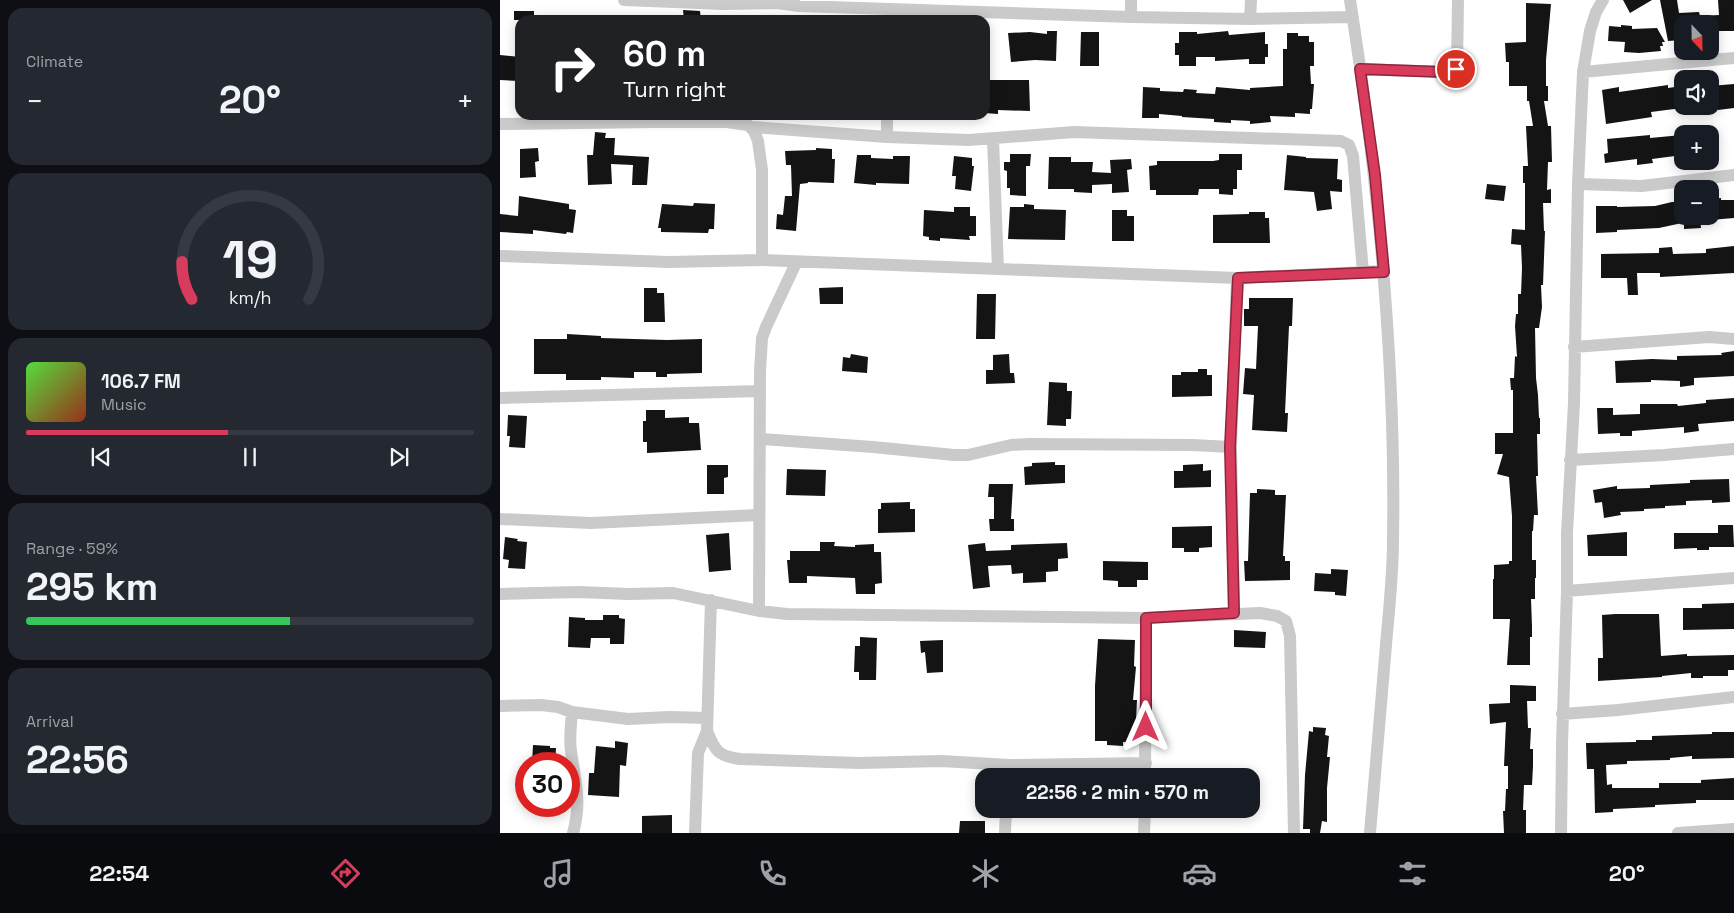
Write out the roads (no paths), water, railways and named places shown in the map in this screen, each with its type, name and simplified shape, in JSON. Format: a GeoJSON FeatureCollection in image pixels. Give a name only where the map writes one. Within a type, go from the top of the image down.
{"type":"FeatureCollection","features":[{"type":"Feature","properties":{"kind":"street"},"geometry":{"type":"LineString","coordinates":[[624,0],[724,4],[799,3],[891,14],[971,15]]}},
{"type":"Feature","properties":{"kind":"street"},"geometry":{"type":"LineString","coordinates":[[1131,0],[1131,17]]}},
{"type":"Feature","properties":{"kind":"street"},"geometry":{"type":"LineString","coordinates":[[1250,19],[1251,0]]}},
{"type":"Feature","properties":{"kind":"street"},"geometry":{"type":"LineString","coordinates":[[1350,0],[1375,175],[1384,272],[1393,471],[1391,593],[1370,833]]}},
{"type":"Feature","properties":{"kind":"street"},"geometry":{"type":"LineString","coordinates":[[1360,69],[1454,71],[1458,66],[1458,0]]}},
{"type":"Feature","properties":{"kind":"street"},"geometry":{"type":"LineString","coordinates":[[1561,833],[1567,533],[1574,403],[1578,184],[1583,72],[1590,31],[1602,0]]}},
{"type":"Feature","properties":{"kind":"street"},"geometry":{"type":"LineString","coordinates":[[990,15],[1250,19],[1353,16]]}},
{"type":"Feature","properties":{"kind":"street"},"geometry":{"type":"LineString","coordinates":[[1583,72],[1734,58]]}},
{"type":"Feature","properties":{"kind":"street"},"geometry":{"type":"LineString","coordinates":[[887,120],[887,137]]}},
{"type":"Feature","properties":{"kind":"street"},"geometry":{"type":"LineString","coordinates":[[500,124],[727,122],[738,123],[752,128],[887,137],[969,140],[1074,132],[1341,141],[1349,145],[1353,156],[1363,272]]}},
{"type":"Feature","properties":{"kind":"street"},"geometry":{"type":"LineString","coordinates":[[752,128],[758,141],[762,170],[762,260]]}},
{"type":"Feature","properties":{"kind":"street"},"geometry":{"type":"LineString","coordinates":[[993,139],[998,269]]}},
{"type":"Feature","properties":{"kind":"street"},"geometry":{"type":"LineString","coordinates":[[1578,184],[1642,186],[1734,175]]}},
{"type":"Feature","properties":{"kind":"street"},"geometry":{"type":"LineString","coordinates":[[500,256],[651,262],[762,260],[796,263],[1238,278],[1384,272]]}},
{"type":"Feature","properties":{"kind":"street"},"geometry":{"type":"LineString","coordinates":[[759,611],[758,515],[762,338],[796,263]]}},
{"type":"Feature","properties":{"kind":"street"},"geometry":{"type":"LineString","coordinates":[[1234,613],[1230,447],[1238,278]]}},
{"type":"Feature","properties":{"kind":"street"},"geometry":{"type":"LineString","coordinates":[[1574,347],[1709,337],[1734,339]]}},
{"type":"Feature","properties":{"kind":"street"},"geometry":{"type":"LineString","coordinates":[[500,398],[760,391]]}},
{"type":"Feature","properties":{"kind":"street"},"geometry":{"type":"LineString","coordinates":[[761,440],[873,447],[954,455],[968,455],[1011,445],[1029,444],[1230,447]]}},
{"type":"Feature","properties":{"kind":"street"},"geometry":{"type":"LineString","coordinates":[[1570,460],[1734,449]]}},
{"type":"Feature","properties":{"kind":"street"},"geometry":{"type":"LineString","coordinates":[[500,519],[592,523],[758,515]]}},
{"type":"Feature","properties":{"kind":"street"},"geometry":{"type":"LineString","coordinates":[[1567,591],[1734,578]]}},
{"type":"Feature","properties":{"kind":"street"},"geometry":{"type":"LineString","coordinates":[[500,594],[578,592],[673,593],[759,611],[787,614],[1146,618],[1260,613],[1276,616],[1286,621],[1290,636],[1294,833]]}},
{"type":"Feature","properties":{"kind":"street"},"geometry":{"type":"LineString","coordinates":[[695,833],[698,753],[707,724],[711,600]]}},
{"type":"Feature","properties":{"kind":"street"},"geometry":{"type":"LineString","coordinates":[[1146,618],[1146,768]]}},
{"type":"Feature","properties":{"kind":"street"},"geometry":{"type":"LineString","coordinates":[[1562,714],[1618,710],[1734,697]]}},
{"type":"Feature","properties":{"kind":"street"},"geometry":{"type":"LineString","coordinates":[[500,706],[541,705],[572,712],[628,719],[669,717],[707,724]]}},
{"type":"Feature","properties":{"kind":"street"},"geometry":{"type":"LineString","coordinates":[[572,712],[571,751],[578,792],[578,814],[573,833]]}},
{"type":"Feature","properties":{"kind":"street"},"geometry":{"type":"LineString","coordinates":[[707,724],[714,749],[725,757],[859,763],[941,761],[989,768]]}},
{"type":"Feature","properties":{"kind":"street"},"geometry":{"type":"LineString","coordinates":[[1005,833],[1006,818]]}},
{"type":"Feature","properties":{"kind":"street"},"geometry":{"type":"LineString","coordinates":[[1144,818],[1144,833]]}},
{"type":"Feature","properties":{"kind":"street"},"geometry":{"type":"LineString","coordinates":[[1678,833],[1734,828]]}}]}
